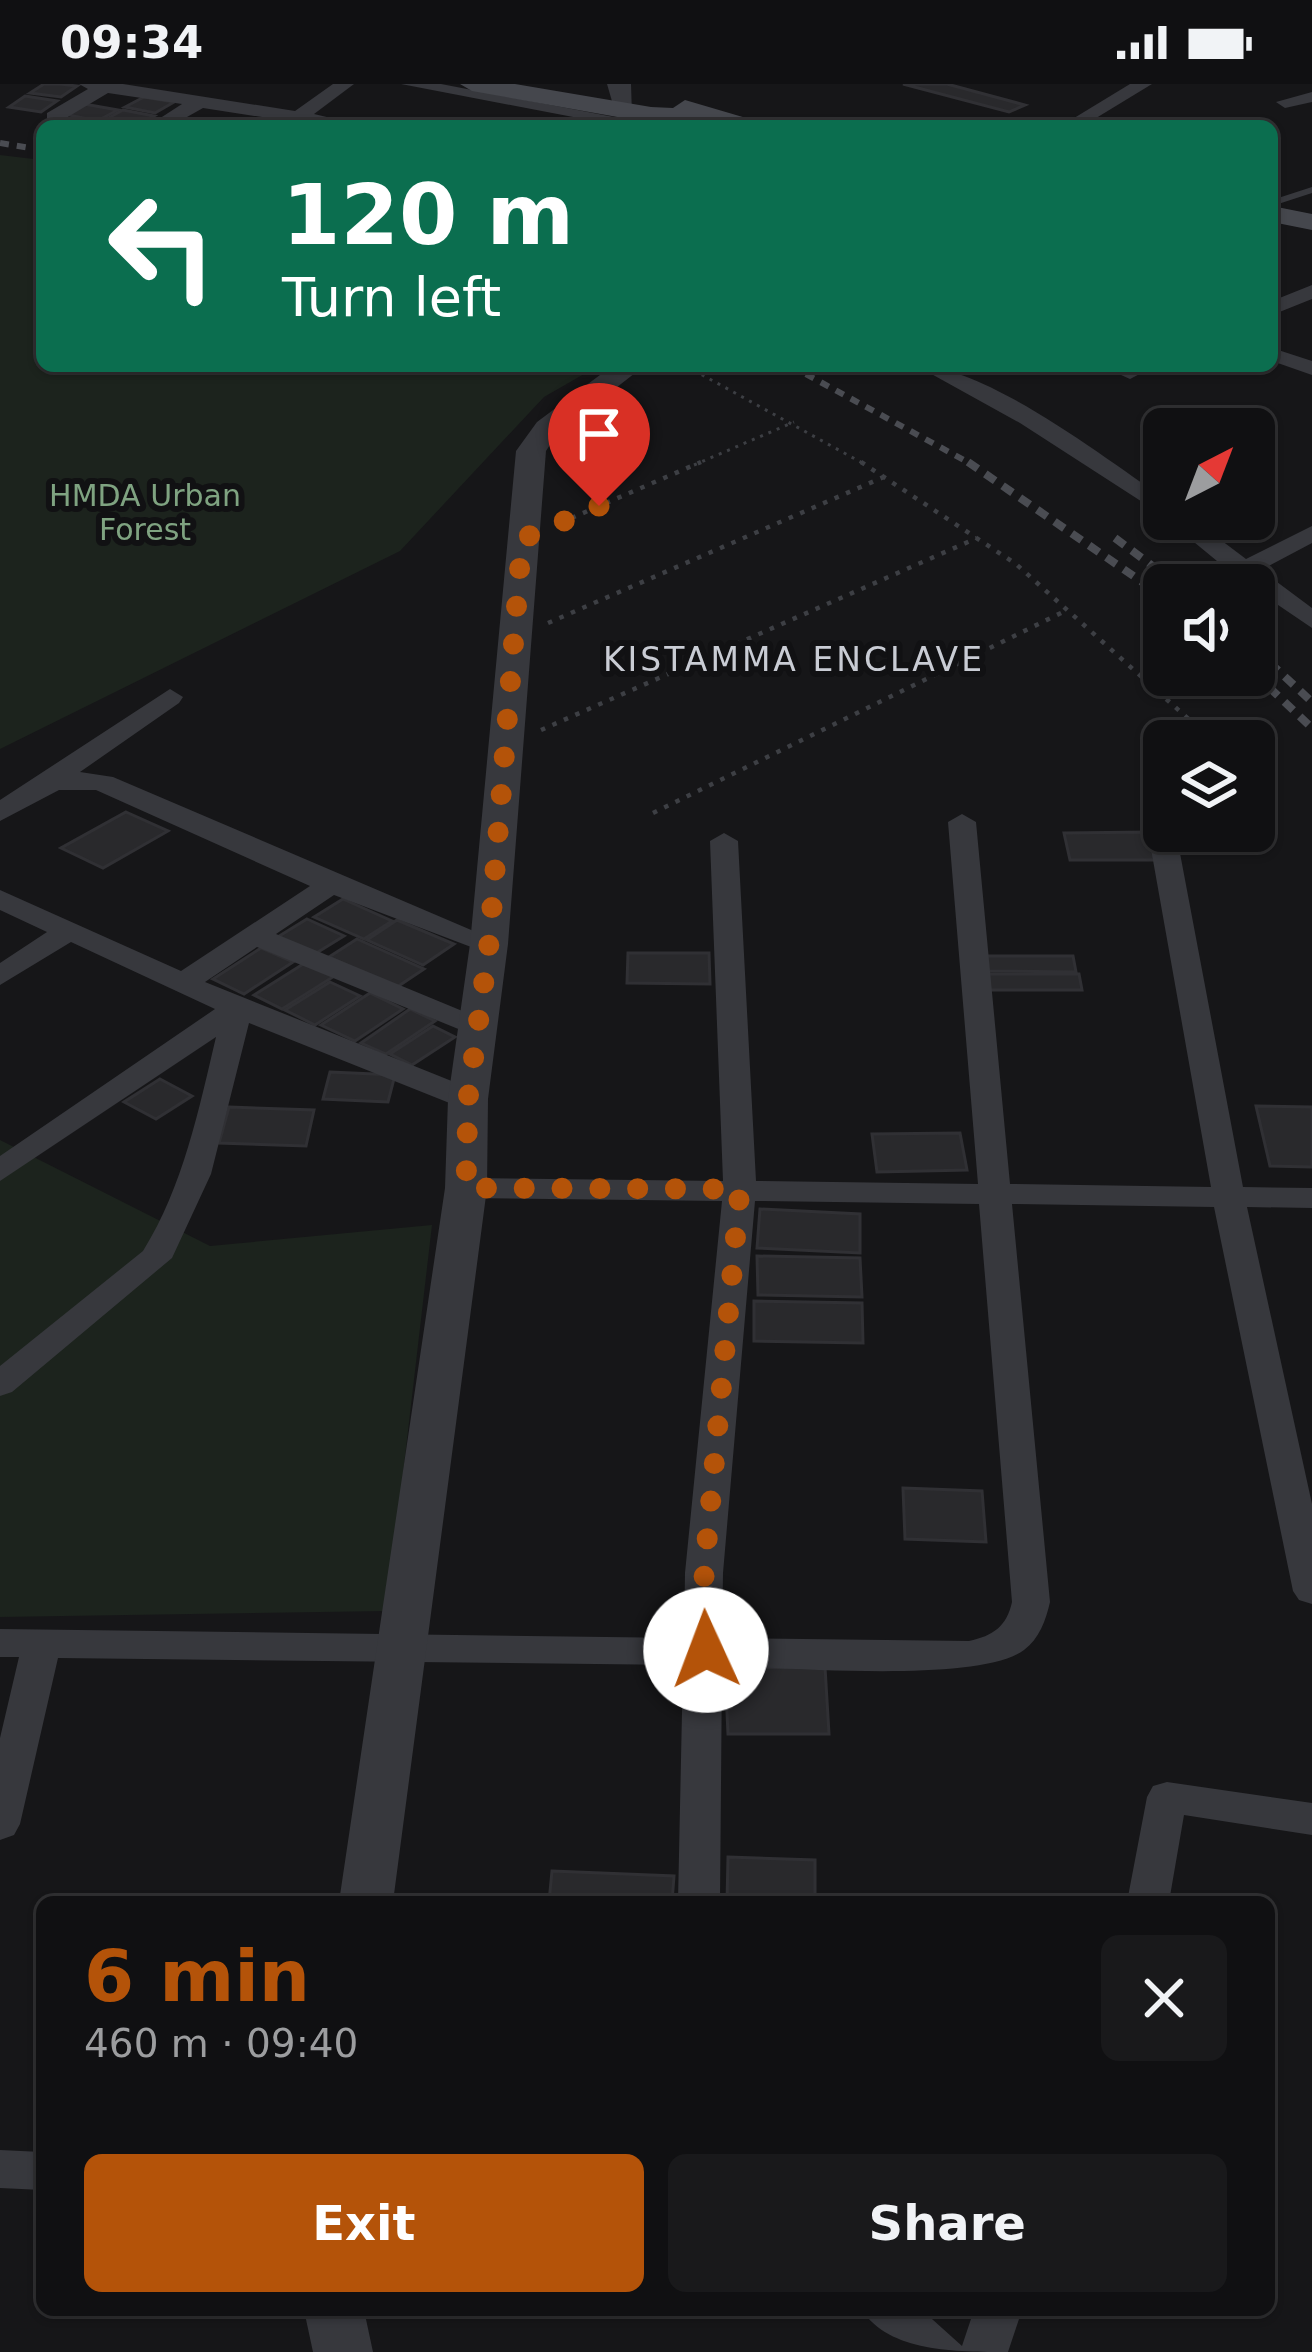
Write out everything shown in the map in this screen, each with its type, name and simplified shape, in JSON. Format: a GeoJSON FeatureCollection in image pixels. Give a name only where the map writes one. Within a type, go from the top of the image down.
{"type":"FeatureCollection","features":[{"type":"Feature","properties":{"kind":"main road"},"geometry":{"type":"LineString","coordinates":[[472,84],[726,120]]}},
{"type":"Feature","properties":{"kind":"main road"},"geometry":{"type":"LineString","coordinates":[[546,84],[618,107]]}},
{"type":"Feature","properties":{"kind":"main road"},"geometry":{"type":"LineString","coordinates":[[1278,215],[1311,220]]}},
{"type":"Feature","properties":{"kind":"street"},"geometry":{"type":"LineString","coordinates":[[54,117],[96,85],[285,119],[345,84]]}},
{"type":"Feature","properties":{"kind":"street"},"geometry":{"type":"LineString","coordinates":[[410,84],[618,107]]}},
{"type":"Feature","properties":{"kind":"street"},"geometry":{"type":"LineString","coordinates":[[1080,120],[1143,84]]}},
{"type":"Feature","properties":{"kind":"street"},"geometry":{"type":"LineString","coordinates":[[1286,102],[1312,97]]}},
{"type":"Feature","properties":{"kind":"street"},"geometry":{"type":"LineString","coordinates":[[167,120],[200,101]]}},
{"type":"Feature","properties":{"kind":"street"},"geometry":{"type":"LineString","coordinates":[[1278,306],[1312,291]]}},
{"type":"Feature","properties":{"kind":"street"},"geometry":{"type":"LineString","coordinates":[[1278,356],[1312,368]]}},
{"type":"Feature","properties":{"kind":"street"},"geometry":{"type":"LineString","coordinates":[[367,1896],[466,1188],[468,1099],[489,944],[532,451],[547,428],[622,372]]}},
{"type":"Feature","properties":{"kind":"street"},"geometry":{"type":"LineString","coordinates":[[940,372],[1028,418],[1143,495]]}},
{"type":"Feature","properties":{"kind":"street"},"geometry":{"type":"LineString","coordinates":[[1254,564],[1312,533]]}},
{"type":"Feature","properties":{"kind":"street"},"geometry":{"type":"LineString","coordinates":[[1205,540],[1235,564]]}},
{"type":"Feature","properties":{"kind":"street"},"geometry":{"type":"LineString","coordinates":[[1275,593],[1312,620]]}},
{"type":"Feature","properties":{"kind":"street"},"geometry":{"type":"LineString","coordinates":[[0,813],[170,697]]}},
{"type":"Feature","properties":{"kind":"street"},"geometry":{"type":"LineString","coordinates":[[51,780],[77,776],[104,783],[332,884],[489,944]]}},
{"type":"Feature","properties":{"kind":"street"},"geometry":{"type":"LineString","coordinates":[[0,1643],[970,1655],[999,1650],[1018,1637],[1031,1602],[962,822]]}},
{"type":"Feature","properties":{"kind":"street"},"geometry":{"type":"LineString","coordinates":[[699,1896],[704,1573],[740,1189],[724,841]]}},
{"type":"Feature","properties":{"kind":"street"},"geometry":{"type":"LineString","coordinates":[[1166,852],[1229,1198],[1312,1591]]}},
{"type":"Feature","properties":{"kind":"street"},"geometry":{"type":"LineString","coordinates":[[183,983],[332,884]]}},
{"type":"Feature","properties":{"kind":"street"},"geometry":{"type":"LineString","coordinates":[[0,899],[237,1007],[468,1099]]}},
{"type":"Feature","properties":{"kind":"street"},"geometry":{"type":"LineString","coordinates":[[0,976],[68,931]]}},
{"type":"Feature","properties":{"kind":"street"},"geometry":{"type":"LineString","coordinates":[[255,936],[478,1028]]}},
{"type":"Feature","properties":{"kind":"street"},"geometry":{"type":"LineString","coordinates":[[0,1171],[237,1007]]}},
{"type":"Feature","properties":{"kind":"street"},"geometry":{"type":"LineString","coordinates":[[0,1384],[155,1258],[174,1232],[223,1076],[237,1007]]}},
{"type":"Feature","properties":{"kind":"street"},"geometry":{"type":"LineString","coordinates":[[466,1188],[1312,1198]]}},
{"type":"Feature","properties":{"kind":"street"},"geometry":{"type":"LineString","coordinates":[[0,1824],[42,1643]]}},
{"type":"Feature","properties":{"kind":"street"},"geometry":{"type":"LineString","coordinates":[[1149,1896],[1168,1797],[1312,1819]]}},
{"type":"Feature","properties":{"kind":"street"},"geometry":{"type":"LineString","coordinates":[[0,2169],[36,2171]]}},
{"type":"Feature","properties":{"kind":"street"},"geometry":{"type":"LineString","coordinates":[[335,2316],[343,2352]]}},
{"type":"Feature","properties":{"kind":"street"},"geometry":{"type":"LineString","coordinates":[[894,2316],[941,2352]]}},
{"type":"Feature","properties":{"kind":"lane"},"geometry":{"type":"LineString","coordinates":[[1278,200],[1312,190]]}},
{"type":"Feature","properties":{"kind":"path"},"geometry":{"type":"LineString","coordinates":[[698,372],[886,476],[977,538],[1067,610],[1190,720]]}},
{"type":"Feature","properties":{"kind":"path"},"geometry":{"type":"LineString","coordinates":[[522,539],[794,422]]}},
{"type":"Feature","properties":{"kind":"path"},"geometry":{"type":"LineString","coordinates":[[517,637],[886,476]]}},
{"type":"Feature","properties":{"kind":"path"},"geometry":{"type":"LineString","coordinates":[[504,746],[977,538]]}},
{"type":"Feature","properties":{"kind":"path"},"geometry":{"type":"LineString","coordinates":[[653,813],[1067,610]]}},
{"type":"Feature","properties":{"kind":"green space","name":"HMDA Urban Forest"},"geometry":{"type":"Polygon","coordinates":[[[0,155],[36,159],[36,372],[588,372],[544,397],[400,551],[0,749],[0,155]]]}},
{"type":"Feature","properties":{"kind":"green space"},"geometry":{"type":"Polygon","coordinates":[[[0,1140],[210,1246],[432,1225],[387,1611],[0,1617],[0,1140]]]}},
{"type":"Feature","properties":{"kind":"building"},"geometry":{"type":"Polygon","coordinates":[[[44,84],[77,86],[61,97],[30,93],[44,84]]]}},
{"type":"Feature","properties":{"kind":"building"},"geometry":{"type":"Polygon","coordinates":[[[903,84],[947,84],[1025,105],[1009,112],[903,84]]]}},
{"type":"Feature","properties":{"kind":"building"},"geometry":{"type":"Polygon","coordinates":[[[25,96],[57,101],[41,112],[9,107],[25,96]]]}},
{"type":"Feature","properties":{"kind":"building"},"geometry":{"type":"Polygon","coordinates":[[[144,97],[174,102],[155,113],[125,107],[144,97]]]}},
{"type":"Feature","properties":{"kind":"building"},"geometry":{"type":"Polygon","coordinates":[[[84,104],[118,110],[99,120],[64,114],[84,104]]]}},
{"type":"Feature","properties":{"kind":"building"},"geometry":{"type":"Polygon","coordinates":[[[123,110],[154,116],[147,120],[105,120],[123,110]]]}},
{"type":"Feature","properties":{"kind":"building"},"geometry":{"type":"Polygon","coordinates":[[[126,812],[168,831],[103,868],[61,848],[126,812]]]}},
{"type":"Feature","properties":{"kind":"building"},"geometry":{"type":"Polygon","coordinates":[[[1143,832],[1143,852],[1155,852],[1157,860],[1070,860],[1064,833],[1143,832]]]}},
{"type":"Feature","properties":{"kind":"building"},"geometry":{"type":"Polygon","coordinates":[[[343,899],[392,921],[364,939],[314,917],[343,899]]]}},
{"type":"Feature","properties":{"kind":"building"},"geometry":{"type":"Polygon","coordinates":[[[307,919],[344,936],[313,955],[276,938],[307,919]]]}},
{"type":"Feature","properties":{"kind":"building"},"geometry":{"type":"Polygon","coordinates":[[[397,920],[454,944],[423,965],[367,940],[397,920]]]}},
{"type":"Feature","properties":{"kind":"building"},"geometry":{"type":"Polygon","coordinates":[[[357,939],[424,969],[397,987],[329,957],[357,939]]]}},
{"type":"Feature","properties":{"kind":"building"},"geometry":{"type":"Polygon","coordinates":[[[261,948],[293,962],[244,994],[213,979],[261,948]]]}},
{"type":"Feature","properties":{"kind":"building"},"geometry":{"type":"Polygon","coordinates":[[[628,953],[709,953],[710,984],[627,983],[628,953]]]}},
{"type":"Feature","properties":{"kind":"building"},"geometry":{"type":"Polygon","coordinates":[[[985,956],[1073,956],[1076,972],[987,971],[985,956]]]}},
{"type":"Feature","properties":{"kind":"building"},"geometry":{"type":"Polygon","coordinates":[[[308,961],[336,975],[282,1009],[254,995],[308,961]]]}},
{"type":"Feature","properties":{"kind":"building"},"geometry":{"type":"Polygon","coordinates":[[[988,974],[1079,974],[1082,990],[990,990],[988,974]]]}},
{"type":"Feature","properties":{"kind":"building"},"geometry":{"type":"Polygon","coordinates":[[[330,982],[360,996],[315,1025],[285,1010],[330,982]]]}},
{"type":"Feature","properties":{"kind":"building"},"geometry":{"type":"Polygon","coordinates":[[[370,993],[403,1009],[355,1041],[321,1025],[370,993]]]}},
{"type":"Feature","properties":{"kind":"building"},"geometry":{"type":"Polygon","coordinates":[[[410,1009],[435,1021],[386,1054],[361,1043],[410,1009]]]}},
{"type":"Feature","properties":{"kind":"building"},"geometry":{"type":"Polygon","coordinates":[[[433,1026],[455,1037],[412,1065],[390,1054],[433,1026]]]}},
{"type":"Feature","properties":{"kind":"building"},"geometry":{"type":"Polygon","coordinates":[[[330,1072],[395,1075],[388,1102],[323,1099],[330,1072]]]}},
{"type":"Feature","properties":{"kind":"building"},"geometry":{"type":"Polygon","coordinates":[[[160,1079],[192,1096],[156,1119],[124,1102],[160,1079]]]}},
{"type":"Feature","properties":{"kind":"building"},"geometry":{"type":"Polygon","coordinates":[[[1256,1106],[1312,1107],[1312,1167],[1270,1166],[1256,1106]]]}},
{"type":"Feature","properties":{"kind":"building"},"geometry":{"type":"Polygon","coordinates":[[[229,1107],[314,1110],[306,1146],[219,1143],[229,1107]]]}},
{"type":"Feature","properties":{"kind":"building"},"geometry":{"type":"Polygon","coordinates":[[[960,1133],[967,1170],[877,1172],[872,1134],[960,1133]]]}},
{"type":"Feature","properties":{"kind":"building"},"geometry":{"type":"Polygon","coordinates":[[[760,1209],[860,1214],[860,1253],[757,1248],[760,1209]]]}},
{"type":"Feature","properties":{"kind":"building"},"geometry":{"type":"Polygon","coordinates":[[[757,1256],[860,1258],[862,1297],[758,1295],[757,1256]]]}},
{"type":"Feature","properties":{"kind":"building"},"geometry":{"type":"Polygon","coordinates":[[[754,1301],[862,1303],[863,1343],[754,1341],[754,1301]]]}},
{"type":"Feature","properties":{"kind":"building"},"geometry":{"type":"Polygon","coordinates":[[[903,1488],[982,1491],[986,1542],[905,1539],[903,1488]]]}},
{"type":"Feature","properties":{"kind":"building"},"geometry":{"type":"Polygon","coordinates":[[[825,1667],[829,1734],[728,1734],[725,1668],[825,1667]]]}},
{"type":"Feature","properties":{"kind":"building"},"geometry":{"type":"Polygon","coordinates":[[[728,1857],[815,1860],[815,1896],[727,1896],[728,1857]]]}},
{"type":"Feature","properties":{"kind":"building"},"geometry":{"type":"Polygon","coordinates":[[[552,1871],[674,1876],[672,1896],[550,1896],[552,1871]]]}},
{"type":"Feature","properties":{"kind":"railway"},"geometry":{"type":"LineString","coordinates":[[0,143],[36,149]]}},
{"type":"Feature","properties":{"kind":"railway"},"geometry":{"type":"LineString","coordinates":[[802,372],[970,463]]}},
{"type":"Feature","properties":{"kind":"railway"},"geometry":{"type":"LineString","coordinates":[[970,463],[1143,583]]}},
{"type":"Feature","properties":{"kind":"railway"},"geometry":{"type":"LineString","coordinates":[[1115,538],[1150,564]]}},
{"type":"Feature","properties":{"kind":"railway"},"geometry":{"type":"LineString","coordinates":[[1275,668],[1312,702]]}},
{"type":"Feature","properties":{"kind":"railway"},"geometry":{"type":"LineString","coordinates":[[1275,693],[1312,728]]}},
{"type":"Feature","properties":{"kind":"district","name":"KISTAMMA ENCLAVE"},"geometry":{"type":"Point","coordinates":[794,659]}},
{"type":"Feature","properties":{"kind":"route"},"geometry":{"type":"LineString","coordinates":[[599,506],[522,539],[489,944],[468,1099],[466,1188],[740,1189],[704,1573],[706,1650]]}}]}
